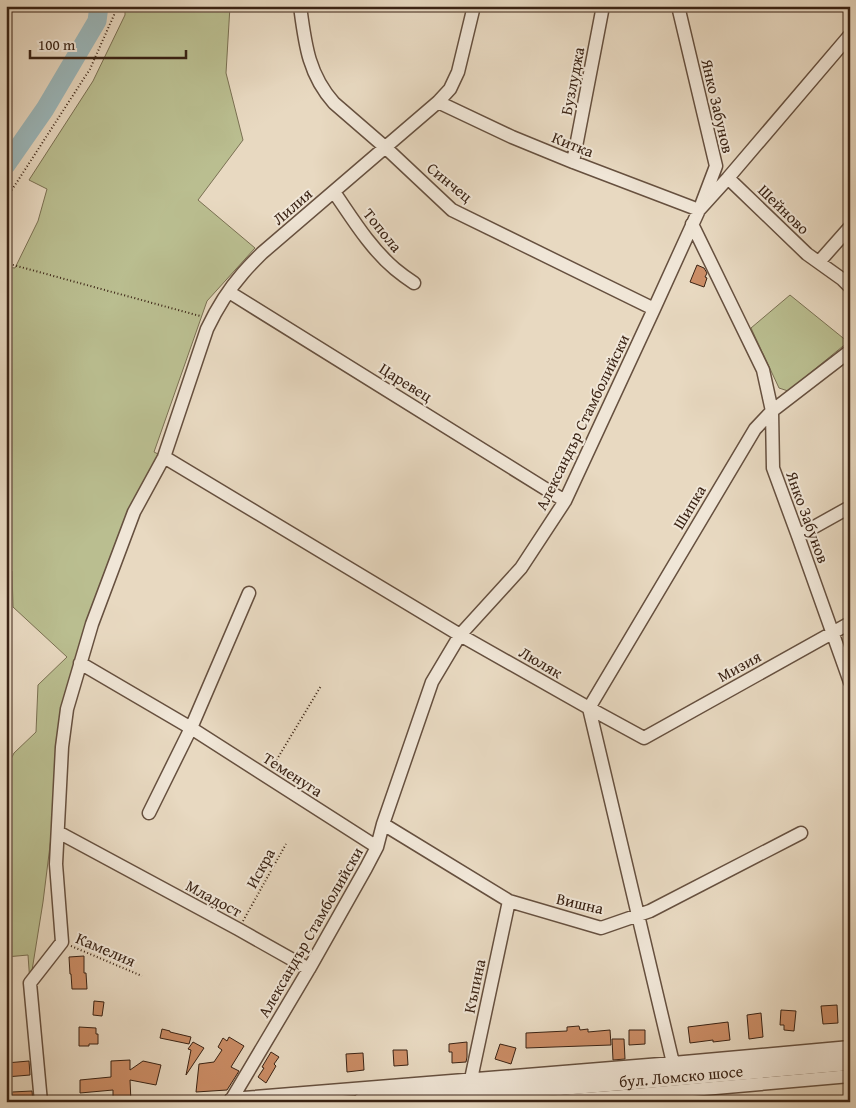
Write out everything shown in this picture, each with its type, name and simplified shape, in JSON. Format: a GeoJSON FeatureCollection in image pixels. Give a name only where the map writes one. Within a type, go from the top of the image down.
{"type":"FeatureCollection","features":[{"type":"Feature","properties":{"kind":"main road","name":"бул. Ломско шосе"},"geometry":{"type":"LineString","coordinates":[[362,1102],[612,1075],[631,1080],[850,1060]]}},
{"type":"Feature","properties":{"kind":"street","name":"Синчец"},"geometry":{"type":"LineString","coordinates":[[300,6],[310,64],[320,86],[334,103],[386,148],[452,210],[654,310]]}},
{"type":"Feature","properties":{"kind":"street","name":"Лилия"},"geometry":{"type":"LineString","coordinates":[[62,942],[56,864],[62,747],[67,710],[92,624],[134,512],[164,457],[212,319],[243,272],[262,253],[386,148],[450,89],[458,72],[474,6]]}},
{"type":"Feature","properties":{"kind":"street","name":"Бузлуджа"},"geometry":{"type":"LineString","coordinates":[[573,162],[603,6]]}},
{"type":"Feature","properties":{"kind":"street","name":"Янко Забунов"},"geometry":{"type":"LineString","coordinates":[[678,6],[716,166],[699,210]]}},
{"type":"Feature","properties":{"kind":"street","name":"Александър Стамболийски"},"geometry":{"type":"LineString","coordinates":[[230,1100],[309,969],[377,847],[383,824],[432,682],[460,635],[521,568],[565,501],[699,210],[850,35]]}},
{"type":"Feature","properties":{"kind":"street","name":"Китка"},"geometry":{"type":"LineString","coordinates":[[438,102],[512,137],[699,210]]}},
{"type":"Feature","properties":{"kind":"street","name":"Шейново"},"geometry":{"type":"LineString","coordinates":[[728,178],[808,254],[850,287]]}},
{"type":"Feature","properties":{"kind":"street","name":"Топола"},"geometry":{"type":"LineString","coordinates":[[334,192],[378,253],[395,270],[414,283]]}},
{"type":"Feature","properties":{"kind":"street","name":"Янко Забунов"},"geometry":{"type":"LineString","coordinates":[[692,224],[763,370],[772,411],[773,468],[850,682]]}},
{"type":"Feature","properties":{"kind":"street"},"geometry":{"type":"LineString","coordinates":[[819,262],[850,227]]}},
{"type":"Feature","properties":{"kind":"street","name":"Царевец"},"geometry":{"type":"LineString","coordinates":[[229,292],[565,501]]}},
{"type":"Feature","properties":{"kind":"street","name":"Шипка"},"geometry":{"type":"LineString","coordinates":[[589,708],[755,429],[772,411],[850,351]]}},
{"type":"Feature","properties":{"kind":"street","name":"Люляк"},"geometry":{"type":"LineString","coordinates":[[164,457],[460,635],[644,738]]}},
{"type":"Feature","properties":{"kind":"street"},"geometry":{"type":"LineString","coordinates":[[798,536],[850,507]]}},
{"type":"Feature","properties":{"kind":"street"},"geometry":{"type":"LineString","coordinates":[[149,813],[191,728],[249,593]]}},
{"type":"Feature","properties":{"kind":"street","name":"Мизия"},"geometry":{"type":"LineString","coordinates":[[644,738],[850,623]]}},
{"type":"Feature","properties":{"kind":"street","name":"Теменуга"},"geometry":{"type":"LineString","coordinates":[[80,663],[191,728],[377,847]]}},
{"type":"Feature","properties":{"kind":"street"},"geometry":{"type":"LineString","coordinates":[[589,708],[674,1063]]}},
{"type":"Feature","properties":{"kind":"street","name":"Вишна"},"geometry":{"type":"LineString","coordinates":[[383,824],[509,901],[601,928],[659,906],[801,833]]}},
{"type":"Feature","properties":{"kind":"street","name":"Младост"},"geometry":{"type":"LineString","coordinates":[[58,832],[309,969]]}},
{"type":"Feature","properties":{"kind":"street","name":"Къпина"},"geometry":{"type":"LineString","coordinates":[[471,1079],[509,901]]}},
{"type":"Feature","properties":{"kind":"street"},"geometry":{"type":"LineString","coordinates":[[41,1102],[30,983],[62,942]]}},
{"type":"Feature","properties":{"kind":"street"},"geometry":{"type":"LineString","coordinates":[[230,1100],[471,1079],[612,1075],[674,1063],[850,1047]]}},
{"type":"Feature","properties":{"kind":"street"},"geometry":{"type":"LineString","coordinates":[[545,1102],[622,1099],[850,1076]]}},
{"type":"Feature","properties":{"kind":"street"},"geometry":{"type":"LineString","coordinates":[[622,1099],[631,1080]]}},
{"type":"Feature","properties":{"kind":"path"},"geometry":{"type":"LineString","coordinates":[[6,199],[90,69],[114,14],[115,6]]}},
{"type":"Feature","properties":{"kind":"path"},"geometry":{"type":"LineString","coordinates":[[6,262],[212,319]]}},
{"type":"Feature","properties":{"kind":"path"},"geometry":{"type":"LineString","coordinates":[[266,776],[321,686]]}},
{"type":"Feature","properties":{"kind":"path","name":"Искра"},"geometry":{"type":"LineString","coordinates":[[238,929],[286,844]]}},
{"type":"Feature","properties":{"kind":"path","name":"Камелия"},"geometry":{"type":"LineString","coordinates":[[62,942],[142,976]]}},
{"type":"Feature","properties":{"kind":"green space"},"geometry":{"type":"Polygon","coordinates":[[[125,6],[230,6],[226,73],[243,140],[198,200],[255,248],[207,301],[154,452],[164,457],[134,512],[67,709],[43,902],[30,983],[28,955],[6,957],[6,769],[14,753],[36,732],[38,685],[67,657],[13,607],[12,571],[6,570],[6,267],[15,268],[38,221],[47,189],[29,180],[93,81],[125,15],[125,6]]]}},
{"type":"Feature","properties":{"kind":"green space"},"geometry":{"type":"Polygon","coordinates":[[[790,295],[848,342],[788,391],[779,388],[751,328],[790,295]]]}},
{"type":"Feature","properties":{"kind":"building"},"geometry":{"type":"Polygon","coordinates":[[[697,265],[704,268],[707,273],[704,287],[690,282],[697,265]]]}},
{"type":"Feature","properties":{"kind":"building"},"geometry":{"type":"Polygon","coordinates":[[[84,956],[84,973],[86,973],[87,989],[72,989],[69,957],[84,956]]]}},
{"type":"Feature","properties":{"kind":"building"},"geometry":{"type":"Polygon","coordinates":[[[94,1001],[104,1002],[102,1016],[93,1015],[94,1001]]]}},
{"type":"Feature","properties":{"kind":"building"},"geometry":{"type":"Polygon","coordinates":[[[837,1005],[838,1023],[823,1024],[821,1006],[837,1005]]]}},
{"type":"Feature","properties":{"kind":"building"},"geometry":{"type":"Polygon","coordinates":[[[781,1010],[796,1011],[794,1031],[784,1030],[784,1025],[780,1025],[781,1010]]]}},
{"type":"Feature","properties":{"kind":"building"},"geometry":{"type":"Polygon","coordinates":[[[761,1013],[763,1037],[749,1039],[747,1015],[761,1013]]]}},
{"type":"Feature","properties":{"kind":"building"},"geometry":{"type":"Polygon","coordinates":[[[728,1022],[730,1040],[690,1043],[688,1027],[728,1022]]]}},
{"type":"Feature","properties":{"kind":"building"},"geometry":{"type":"Polygon","coordinates":[[[579,1026],[580,1030],[588,1029],[588,1032],[610,1030],[611,1045],[526,1048],[526,1033],[567,1031],[567,1027],[579,1026]]]}},
{"type":"Feature","properties":{"kind":"building"},"geometry":{"type":"Polygon","coordinates":[[[79,1027],[96,1028],[98,1044],[79,1046],[79,1027]]]}},
{"type":"Feature","properties":{"kind":"building"},"geometry":{"type":"Polygon","coordinates":[[[162,1029],[191,1037],[189,1044],[160,1038],[162,1029]]]}},
{"type":"Feature","properties":{"kind":"building"},"geometry":{"type":"Polygon","coordinates":[[[629,1030],[645,1030],[645,1044],[629,1045],[629,1030]]]}},
{"type":"Feature","properties":{"kind":"building"},"geometry":{"type":"Polygon","coordinates":[[[229,1037],[244,1046],[231,1067],[239,1071],[227,1090],[196,1092],[199,1064],[214,1062],[222,1050],[218,1047],[223,1038],[227,1041],[229,1037]]]}},
{"type":"Feature","properties":{"kind":"building"},"geometry":{"type":"Polygon","coordinates":[[[612,1039],[624,1039],[625,1059],[613,1060],[612,1039]]]}},
{"type":"Feature","properties":{"kind":"building"},"geometry":{"type":"Polygon","coordinates":[[[193,1042],[204,1048],[186,1075],[191,1050],[188,1049],[193,1042]]]}},
{"type":"Feature","properties":{"kind":"building"},"geometry":{"type":"Polygon","coordinates":[[[467,1042],[466,1062],[452,1063],[452,1052],[449,1052],[449,1044],[467,1042]]]}},
{"type":"Feature","properties":{"kind":"building"},"geometry":{"type":"Polygon","coordinates":[[[500,1044],[516,1048],[511,1064],[495,1059],[500,1044]]]}},
{"type":"Feature","properties":{"kind":"building"},"geometry":{"type":"Polygon","coordinates":[[[393,1050],[407,1050],[408,1065],[394,1066],[393,1050]]]}},
{"type":"Feature","properties":{"kind":"building"},"geometry":{"type":"Polygon","coordinates":[[[271,1052],[279,1057],[266,1083],[258,1077],[271,1052]]]}},
{"type":"Feature","properties":{"kind":"building"},"geometry":{"type":"Polygon","coordinates":[[[363,1053],[364,1070],[347,1072],[346,1054],[363,1053]]]}},
{"type":"Feature","properties":{"kind":"building"},"geometry":{"type":"Polygon","coordinates":[[[130,1060],[130,1070],[143,1061],[161,1065],[156,1085],[130,1080],[131,1102],[113,1102],[113,1090],[80,1093],[80,1080],[111,1077],[111,1061],[130,1060]]]}},
{"type":"Feature","properties":{"kind":"building"},"geometry":{"type":"Polygon","coordinates":[[[29,1061],[30,1075],[6,1077],[6,1063],[29,1061]]]}},
{"type":"Feature","properties":{"kind":"building"},"geometry":{"type":"Polygon","coordinates":[[[32,1091],[33,1102],[13,1102],[12,1092],[32,1091]]]}},
{"type":"Feature","properties":{"kind":"waterway"},"geometry":{"type":"LineString","coordinates":[[6,165],[45,109],[97,21],[99,6]]}}]}
